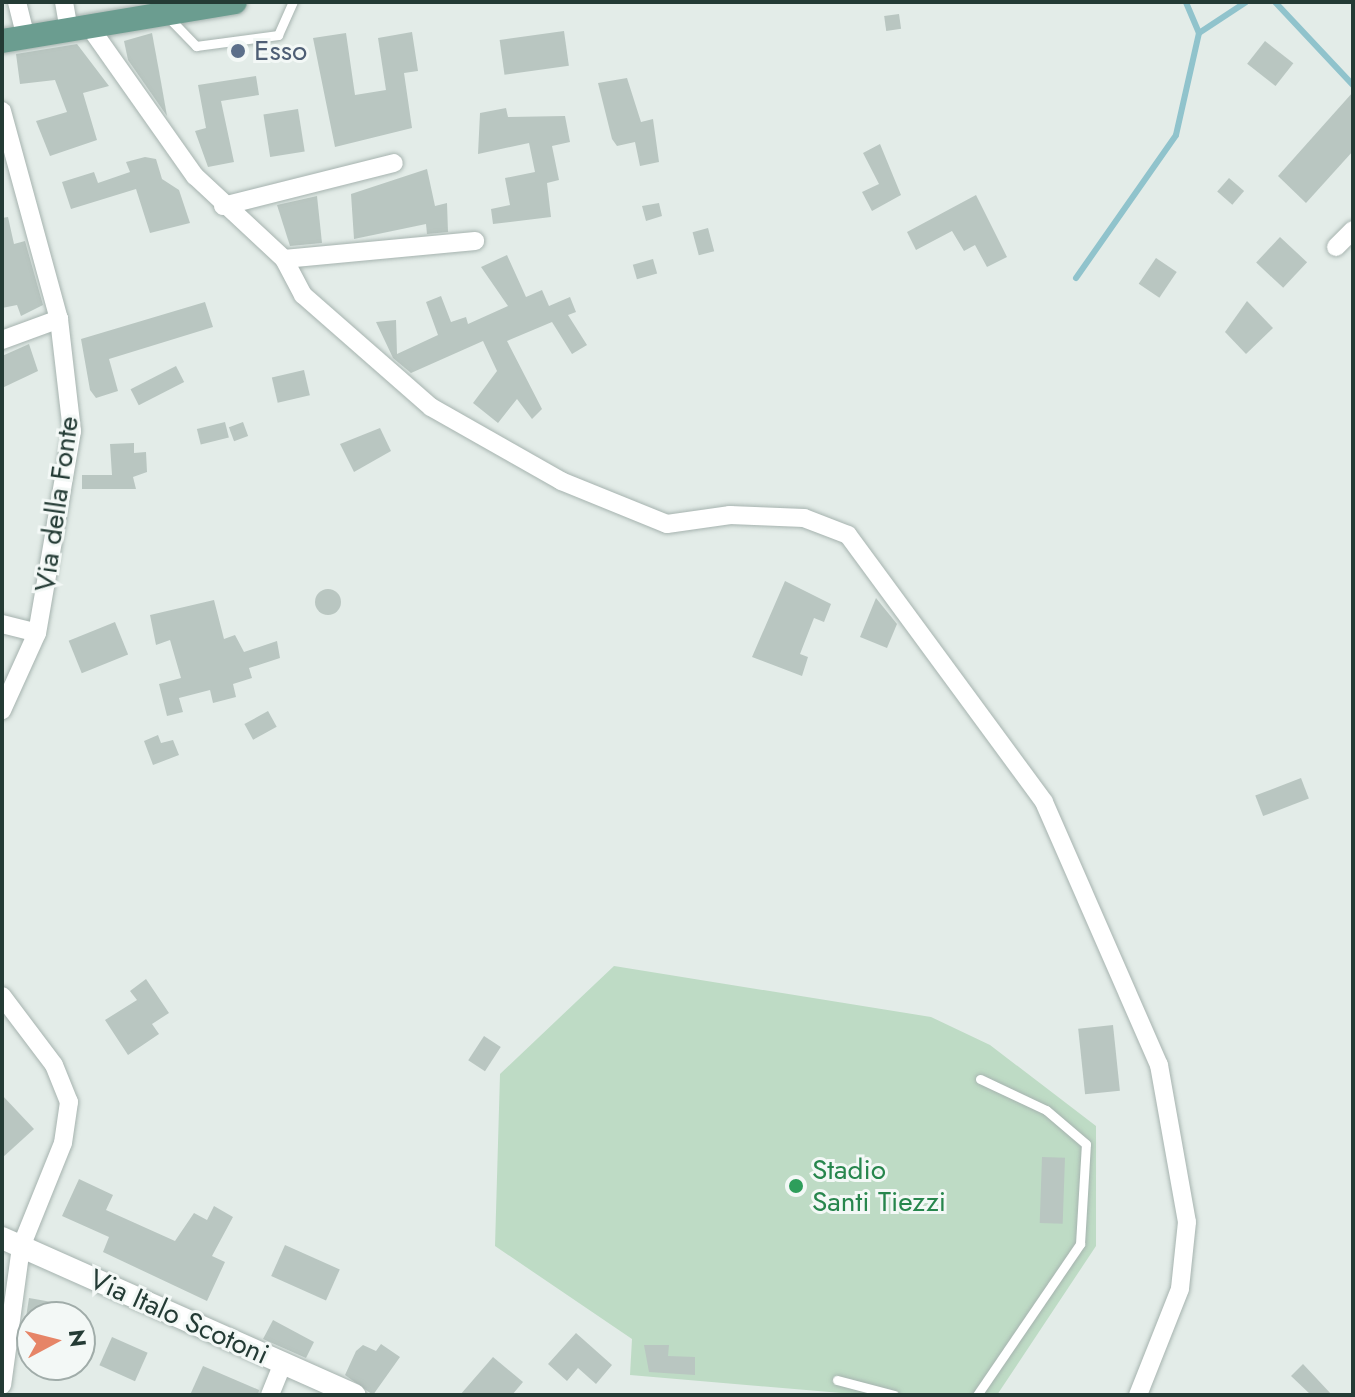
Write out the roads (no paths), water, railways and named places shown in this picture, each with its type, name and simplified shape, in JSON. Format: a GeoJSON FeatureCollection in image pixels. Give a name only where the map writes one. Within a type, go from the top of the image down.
{"type":"FeatureCollection","features":[{"type":"Feature","properties":{"kind":"main road"},"geometry":{"type":"LineString","coordinates":[[14,39],[235,2]]}},
{"type":"Feature","properties":{"kind":"street"},"geometry":{"type":"LineString","coordinates":[[14,39],[17,2]]}},
{"type":"Feature","properties":{"kind":"street"},"geometry":{"type":"LineString","coordinates":[[64,2],[79,28],[223,206],[284,259],[303,295],[431,407],[561,481],[667,524],[730,515],[804,518],[848,535],[1044,802],[1159,1065],[1187,1222],[1180,1289],[1138,1395]]}},
{"type":"Feature","properties":{"kind":"street","name":"Via della Fonte"},"geometry":{"type":"LineString","coordinates":[[2,111],[9,155],[59,319],[72,431],[37,633],[2,710]]}},
{"type":"Feature","properties":{"kind":"street"},"geometry":{"type":"LineString","coordinates":[[223,206],[394,163]]}},
{"type":"Feature","properties":{"kind":"street"},"geometry":{"type":"LineString","coordinates":[[1336,247],[1353,230]]}},
{"type":"Feature","properties":{"kind":"street"},"geometry":{"type":"LineString","coordinates":[[284,259],[475,241]]}},
{"type":"Feature","properties":{"kind":"street"},"geometry":{"type":"LineString","coordinates":[[2,340],[59,319]]}},
{"type":"Feature","properties":{"kind":"street"},"geometry":{"type":"LineString","coordinates":[[2,624],[37,633]]}},
{"type":"Feature","properties":{"kind":"street"},"geometry":{"type":"LineString","coordinates":[[2,996],[54,1065],[69,1102],[63,1143],[12,1242],[2,1385]]}},
{"type":"Feature","properties":{"kind":"street","name":"Via Italo Scotoni"},"geometry":{"type":"LineString","coordinates":[[12,1242],[355,1395]]}},
{"type":"Feature","properties":{"kind":"street"},"geometry":{"type":"LineString","coordinates":[[270,1395],[283,1363]]}},
{"type":"Feature","properties":{"kind":"lane"},"geometry":{"type":"LineString","coordinates":[[165,14],[196,46],[278,35],[293,2]]}},
{"type":"Feature","properties":{"kind":"lane"},"geometry":{"type":"LineString","coordinates":[[977,1395],[1080,1244],[1086,1144],[1046,1110],[980,1079]]}},
{"type":"Feature","properties":{"kind":"lane"},"geometry":{"type":"LineString","coordinates":[[837,1380],[894,1395]]}},
{"type":"Feature","properties":{"kind":"waterway"},"geometry":{"type":"LineString","coordinates":[[1076,278],[1176,135],[1199,33],[1186,2]]}},
{"type":"Feature","properties":{"kind":"waterway"},"geometry":{"type":"LineString","coordinates":[[1199,33],[1246,2]]}},
{"type":"Feature","properties":{"kind":"waterway"},"geometry":{"type":"LineString","coordinates":[[1275,2],[1353,85]]}},
{"type":"Feature","properties":{"kind":"place","name":"Esso"},"geometry":{"type":"Point","coordinates":[238,51]}},
{"type":"Feature","properties":{"kind":"place","name":"Stadio Santi Tiezzi"},"geometry":{"type":"Point","coordinates":[796,1186]}}]}
